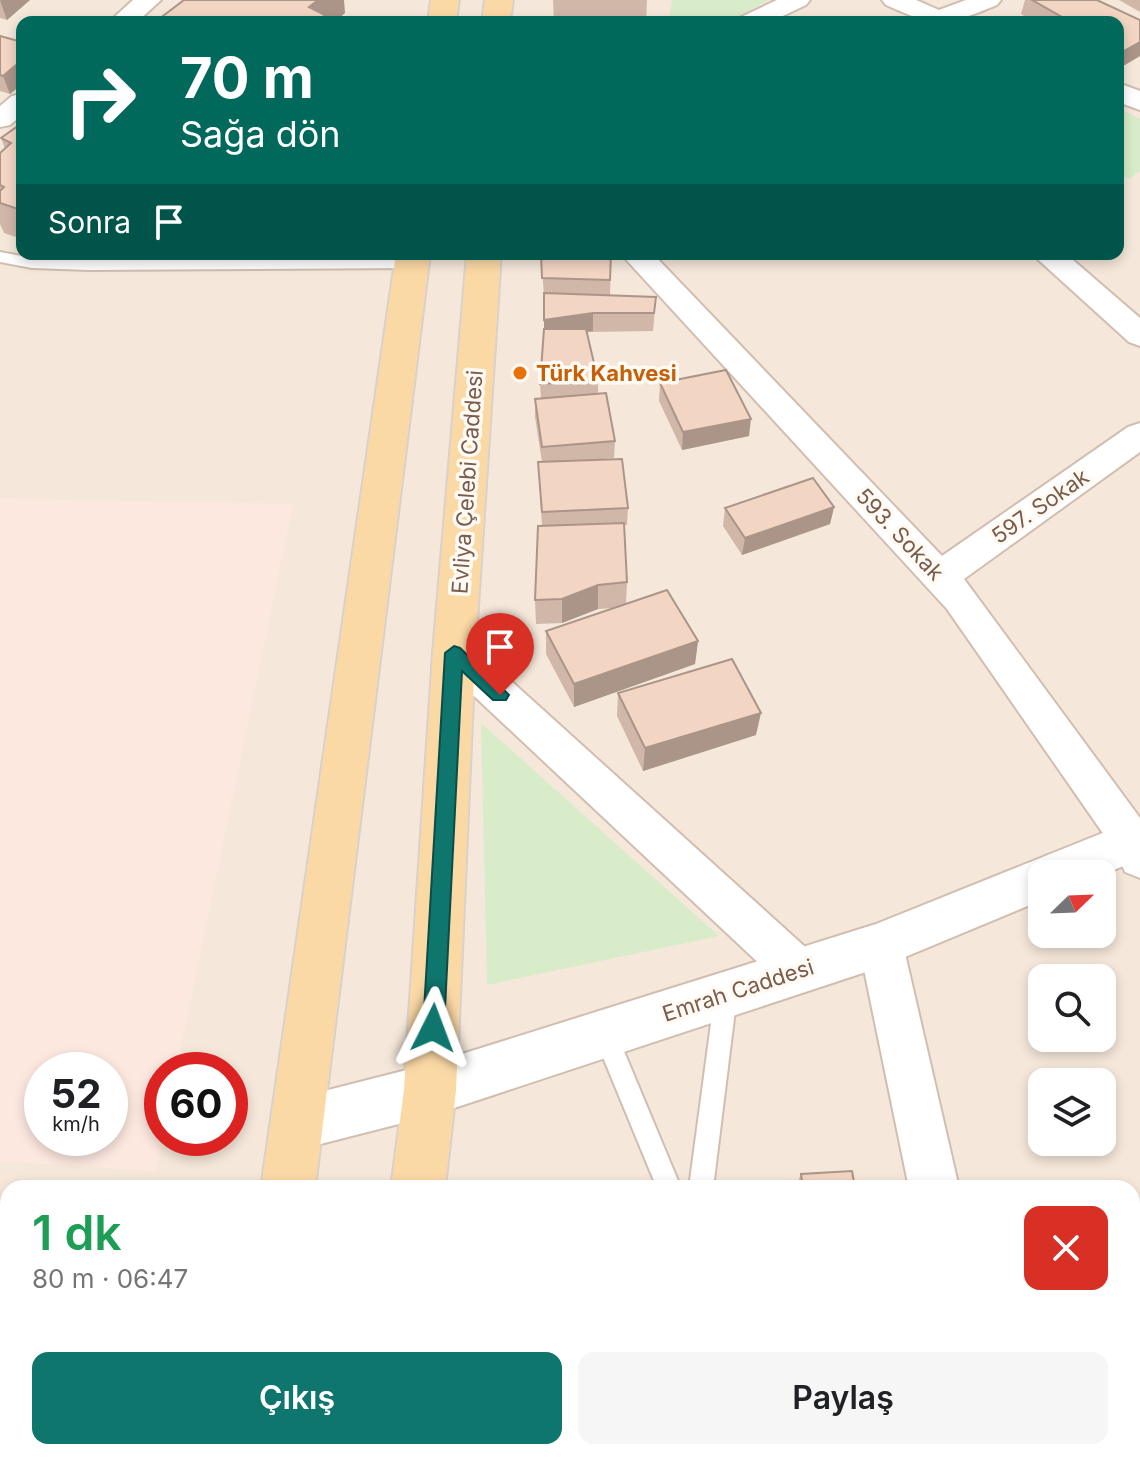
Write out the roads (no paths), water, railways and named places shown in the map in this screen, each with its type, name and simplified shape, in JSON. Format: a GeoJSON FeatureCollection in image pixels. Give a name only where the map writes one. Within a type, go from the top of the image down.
{"type":"FeatureCollection","features":[{"type":"Feature","properties":{"kind":"main road"},"geometry":{"type":"LineString","coordinates":[[289,1180],[413,260]]}},
{"type":"Feature","properties":{"kind":"main road","name":"Evliya Çelebi Caddesi"},"geometry":{"type":"LineString","coordinates":[[419,1180],[430,1090],[454,653],[484,260]]}},
{"type":"Feature","properties":{"kind":"street"},"geometry":{"type":"LineString","coordinates":[[129,16],[148,0]]}},
{"type":"Feature","properties":{"kind":"street"},"geometry":{"type":"LineString","coordinates":[[763,16],[797,0]]}},
{"type":"Feature","properties":{"kind":"street"},"geometry":{"type":"LineString","coordinates":[[895,0],[930,16]]}},
{"type":"Feature","properties":{"kind":"street"},"geometry":{"type":"LineString","coordinates":[[952,16],[988,0]]}},
{"type":"Feature","properties":{"kind":"street"},"geometry":{"type":"LineString","coordinates":[[0,119],[16,107]]}},
{"type":"Feature","properties":{"kind":"street","name":"593. Sokak"},"geometry":{"type":"LineString","coordinates":[[642,260],[960,599],[1137,846]]}},
{"type":"Feature","properties":{"kind":"street"},"geometry":{"type":"LineString","coordinates":[[1054,260],[1140,335]]}},
{"type":"Feature","properties":{"kind":"street","name":"597. Sokak"},"geometry":{"type":"LineString","coordinates":[[940,577],[1140,435]]}},
{"type":"Feature","properties":{"kind":"street"},"geometry":{"type":"LineString","coordinates":[[454,653],[798,970]]}},
{"type":"Feature","properties":{"kind":"street"},"geometry":{"type":"LineString","coordinates":[[1094,860],[1137,846]]}},
{"type":"Feature","properties":{"kind":"street","name":"Emrah Caddesi"},"geometry":{"type":"LineString","coordinates":[[297,1124],[430,1090],[881,945],[1028,884]]}},
{"type":"Feature","properties":{"kind":"street"},"geometry":{"type":"LineString","coordinates":[[881,945],[932,1180]]}},
{"type":"Feature","properties":{"kind":"lane"},"geometry":{"type":"LineString","coordinates":[[16,260],[89,265],[359,260]]}},
{"type":"Feature","properties":{"kind":"lane"},"geometry":{"type":"LineString","coordinates":[[702,1180],[726,993]]}},
{"type":"Feature","properties":{"kind":"lane"},"geometry":{"type":"LineString","coordinates":[[605,1033],[666,1180]]}},
{"type":"Feature","properties":{"kind":"place","name":"Türk Kahvesi"},"geometry":{"type":"Point","coordinates":[520,373]}}]}
